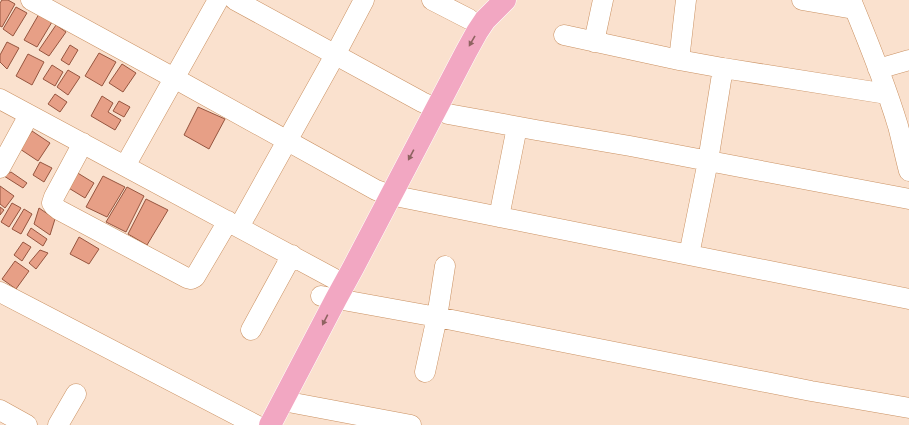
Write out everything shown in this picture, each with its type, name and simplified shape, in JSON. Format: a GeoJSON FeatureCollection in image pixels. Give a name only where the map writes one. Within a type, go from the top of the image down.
{"type":"FeatureCollection","features":[{"type":"Feature","properties":{"kind":"main road"},"geometry":{"type":"LineString","coordinates":[[256,425],[333,289],[428,106],[458,35],[473,13],[486,0]]}},
{"type":"Feature","properties":{"kind":"main road"},"geometry":{"type":"LineString","coordinates":[[428,106],[485,20],[505,0]]}},
{"type":"Feature","properties":{"kind":"main road"},"geometry":{"type":"LineString","coordinates":[[270,425],[283,401],[333,289]]}},
{"type":"Feature","properties":{"kind":"street"},"geometry":{"type":"LineString","coordinates":[[30,0],[383,192],[499,217],[909,299]]}},
{"type":"Feature","properties":{"kind":"street"},"geometry":{"type":"LineString","coordinates":[[124,166],[218,0]]}},
{"type":"Feature","properties":{"kind":"street"},"geometry":{"type":"LineString","coordinates":[[235,0],[428,106],[448,114],[630,146],[909,199]]}},
{"type":"Feature","properties":{"kind":"street"},"geometry":{"type":"LineString","coordinates":[[82,143],[54,197],[52,203],[54,206],[86,225],[187,278],[191,279],[195,277],[234,224],[287,140],[335,56],[364,0]]}},
{"type":"Feature","properties":{"kind":"street"},"geometry":{"type":"LineString","coordinates":[[432,0],[469,19]]}},
{"type":"Feature","properties":{"kind":"street"},"geometry":{"type":"LineString","coordinates":[[594,42],[603,0]]}},
{"type":"Feature","properties":{"kind":"street"},"geometry":{"type":"LineString","coordinates":[[679,60],[686,0]]}},
{"type":"Feature","properties":{"kind":"street"},"geometry":{"type":"LineString","coordinates":[[802,0],[853,4],[886,94],[903,130],[909,171]]}},
{"type":"Feature","properties":{"kind":"street"},"geometry":{"type":"LineString","coordinates":[[564,35],[679,60],[886,94]]}},
{"type":"Feature","properties":{"kind":"street"},"geometry":{"type":"LineString","coordinates":[[878,69],[909,60]]}},
{"type":"Feature","properties":{"kind":"street"},"geometry":{"type":"LineString","coordinates":[[689,255],[708,161],[723,68]]}},
{"type":"Feature","properties":{"kind":"street"},"geometry":{"type":"LineString","coordinates":[[0,98],[292,256],[333,289],[437,317],[811,391],[909,408]]}},
{"type":"Feature","properties":{"kind":"street"},"geometry":{"type":"LineString","coordinates":[[0,168],[29,114]]}},
{"type":"Feature","properties":{"kind":"street"},"geometry":{"type":"LineString","coordinates":[[499,217],[517,127]]}},
{"type":"Feature","properties":{"kind":"street"},"geometry":{"type":"LineString","coordinates":[[251,330],[292,256]]}},
{"type":"Feature","properties":{"kind":"street"},"geometry":{"type":"LineString","coordinates":[[425,372],[437,317],[445,266]]}},
{"type":"Feature","properties":{"kind":"street"},"geometry":{"type":"LineString","coordinates":[[0,292],[256,425]]}},
{"type":"Feature","properties":{"kind":"street"},"geometry":{"type":"LineString","coordinates":[[58,425],[76,394]]}},
{"type":"Feature","properties":{"kind":"street"},"geometry":{"type":"LineString","coordinates":[[283,401],[411,425]]}},
{"type":"Feature","properties":{"kind":"street"},"geometry":{"type":"LineString","coordinates":[[0,410],[27,425]]}},
{"type":"Feature","properties":{"kind":"building"},"geometry":{"type":"Polygon","coordinates":[[[2,0],[8,0],[15,4],[2,27],[0,26],[0,3],[2,0]]]}},
{"type":"Feature","properties":{"kind":"building"},"geometry":{"type":"Polygon","coordinates":[[[16,7],[27,13],[13,36],[3,29],[16,7]]]}},
{"type":"Feature","properties":{"kind":"building"},"geometry":{"type":"Polygon","coordinates":[[[39,14],[52,22],[37,47],[24,40],[39,14]]]}},
{"type":"Feature","properties":{"kind":"building"},"geometry":{"type":"Polygon","coordinates":[[[56,25],[66,32],[49,56],[39,50],[56,25]]]}},
{"type":"Feature","properties":{"kind":"building"},"geometry":{"type":"Polygon","coordinates":[[[7,42],[19,48],[7,69],[0,62],[0,55],[7,42]]]}},
{"type":"Feature","properties":{"kind":"building"},"geometry":{"type":"Polygon","coordinates":[[[70,45],[78,50],[69,65],[61,60],[70,45]]]}},
{"type":"Feature","properties":{"kind":"building"},"geometry":{"type":"Polygon","coordinates":[[[99,53],[116,62],[102,86],[85,76],[99,53]]]}},
{"type":"Feature","properties":{"kind":"building"},"geometry":{"type":"Polygon","coordinates":[[[28,54],[44,62],[32,85],[16,76],[28,54]]]}},
{"type":"Feature","properties":{"kind":"building"},"geometry":{"type":"Polygon","coordinates":[[[122,64],[136,73],[123,92],[109,83],[122,64]]]}},
{"type":"Feature","properties":{"kind":"building"},"geometry":{"type":"Polygon","coordinates":[[[52,65],[63,72],[55,86],[43,79],[52,65]]]}},
{"type":"Feature","properties":{"kind":"building"},"geometry":{"type":"Polygon","coordinates":[[[68,70],[80,77],[68,95],[57,87],[68,70]]]}},
{"type":"Feature","properties":{"kind":"building"},"geometry":{"type":"Polygon","coordinates":[[[55,94],[67,102],[60,112],[48,104],[55,94]]]}},
{"type":"Feature","properties":{"kind":"building"},"geometry":{"type":"Polygon","coordinates":[[[102,96],[113,103],[108,112],[121,120],[115,130],[91,116],[102,96]]]}},
{"type":"Feature","properties":{"kind":"building"},"geometry":{"type":"Polygon","coordinates":[[[119,101],[130,107],[124,117],[113,111],[119,101]]]}},
{"type":"Feature","properties":{"kind":"building"},"geometry":{"type":"Polygon","coordinates":[[[198,107],[225,119],[209,149],[184,135],[198,107]]]}},
{"type":"Feature","properties":{"kind":"building"},"geometry":{"type":"Polygon","coordinates":[[[32,131],[50,143],[38,161],[20,149],[32,131]]]}},
{"type":"Feature","properties":{"kind":"building"},"geometry":{"type":"Polygon","coordinates":[[[40,162],[52,168],[44,182],[33,175],[40,162]]]}},
{"type":"Feature","properties":{"kind":"building"},"geometry":{"type":"Polygon","coordinates":[[[11,172],[27,183],[23,188],[4,176],[11,172]]]}},
{"type":"Feature","properties":{"kind":"building"},"geometry":{"type":"Polygon","coordinates":[[[76,172],[94,183],[85,198],[67,187],[76,172]]]}},
{"type":"Feature","properties":{"kind":"building"},"geometry":{"type":"Polygon","coordinates":[[[103,176],[125,187],[107,217],[86,207],[103,176]]]}},
{"type":"Feature","properties":{"kind":"building"},"geometry":{"type":"Polygon","coordinates":[[[0,186],[14,196],[5,208],[0,204],[0,186]]]}},
{"type":"Feature","properties":{"kind":"building"},"geometry":{"type":"Polygon","coordinates":[[[127,187],[144,196],[126,232],[106,222],[127,187]]]}},
{"type":"Feature","properties":{"kind":"building"},"geometry":{"type":"Polygon","coordinates":[[[146,199],[168,210],[147,245],[128,234],[146,199]]]}},
{"type":"Feature","properties":{"kind":"building"},"geometry":{"type":"Polygon","coordinates":[[[12,203],[21,208],[9,227],[1,222],[12,203]]]}},
{"type":"Feature","properties":{"kind":"building"},"geometry":{"type":"Polygon","coordinates":[[[0,207],[4,210],[0,215],[0,207]]]}},
{"type":"Feature","properties":{"kind":"building"},"geometry":{"type":"Polygon","coordinates":[[[39,208],[55,219],[50,235],[34,224],[39,208]]]}},
{"type":"Feature","properties":{"kind":"building"},"geometry":{"type":"Polygon","coordinates":[[[24,209],[32,214],[21,234],[12,229],[24,209]]]}},
{"type":"Feature","properties":{"kind":"building"},"geometry":{"type":"Polygon","coordinates":[[[31,228],[47,239],[43,246],[27,235],[31,228]]]}},
{"type":"Feature","properties":{"kind":"building"},"geometry":{"type":"Polygon","coordinates":[[[79,237],[99,249],[89,264],[70,254],[79,237]]]}},
{"type":"Feature","properties":{"kind":"building"},"geometry":{"type":"Polygon","coordinates":[[[23,242],[31,247],[22,261],[14,255],[23,242]]]}},
{"type":"Feature","properties":{"kind":"building"},"geometry":{"type":"Polygon","coordinates":[[[40,250],[48,253],[36,269],[29,263],[40,250]]]}},
{"type":"Feature","properties":{"kind":"building"},"geometry":{"type":"Polygon","coordinates":[[[15,261],[29,271],[16,289],[2,279],[15,261]]]}}]}
